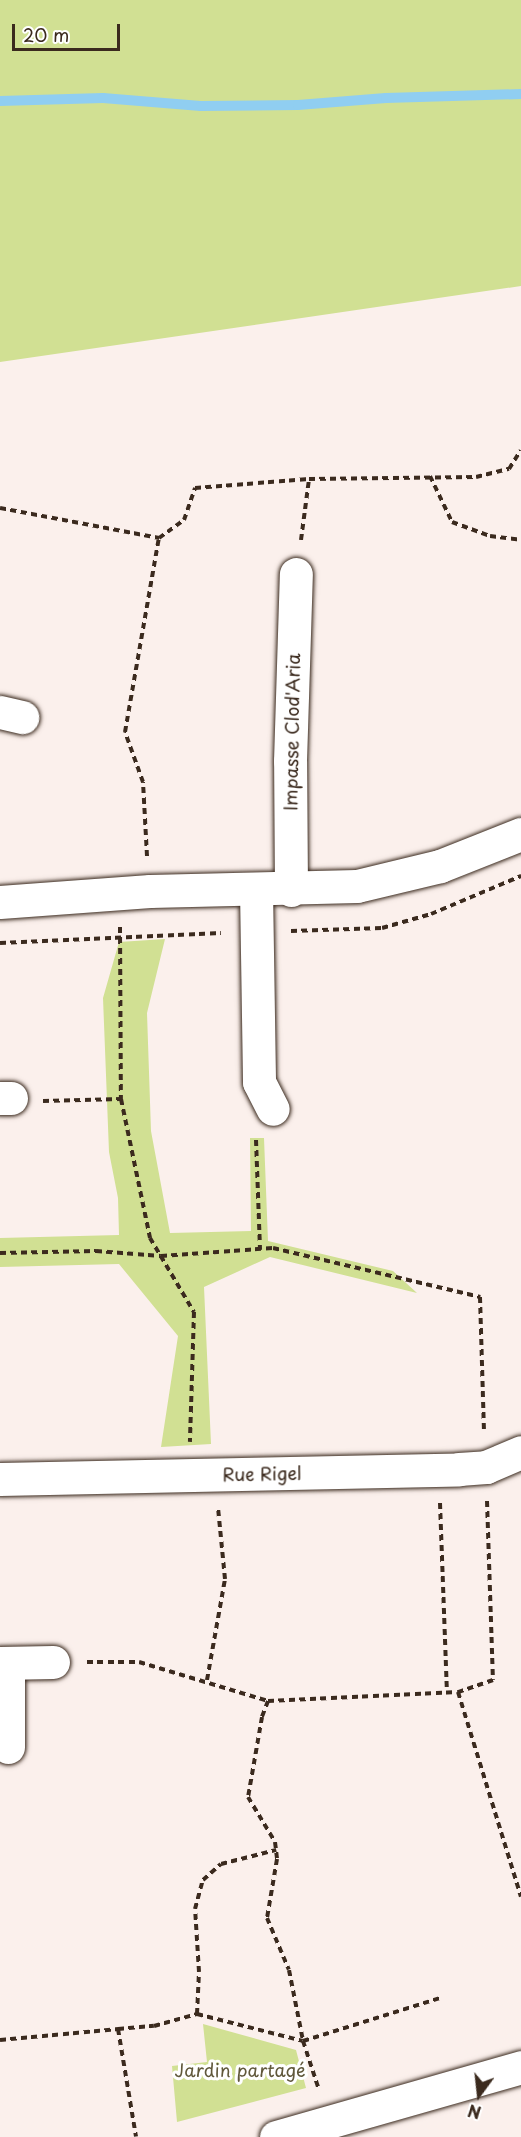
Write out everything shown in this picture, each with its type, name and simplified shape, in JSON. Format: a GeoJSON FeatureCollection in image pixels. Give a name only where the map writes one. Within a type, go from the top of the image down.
{"type":"FeatureCollection","features":[{"type":"Feature","properties":{"kind":"street","name":"Impasse Clod'Aria"},"geometry":{"type":"LineString","coordinates":[[291,890],[290,761],[296,574]]}},
{"type":"Feature","properties":{"kind":"street"},"geometry":{"type":"LineString","coordinates":[[0,902],[150,891],[291,890],[357,886],[430,869],[521,834]]}},
{"type":"Feature","properties":{"kind":"street"},"geometry":{"type":"LineString","coordinates":[[256,889],[259,1082],[273,1109]]}},
{"type":"Feature","properties":{"kind":"street","name":"Rue Rigel"},"geometry":{"type":"LineString","coordinates":[[0,1479],[438,1470],[486,1467],[521,1452]]}},
{"type":"Feature","properties":{"kind":"street"},"geometry":{"type":"LineString","coordinates":[[8,1748],[4,1663],[53,1662]]}},
{"type":"Feature","properties":{"kind":"street"},"geometry":{"type":"LineString","coordinates":[[276,2137],[521,2067]]}},
{"type":"Feature","properties":{"kind":"path"},"geometry":{"type":"LineString","coordinates":[[189,1475],[194,1312],[150,1238],[121,1099],[120,927],[150,891],[143,782],[125,732],[159,538],[184,520],[195,488],[309,479],[476,477],[509,469],[521,450]]}},
{"type":"Feature","properties":{"kind":"path"},"geometry":{"type":"LineString","coordinates":[[430,476],[452,522],[490,536],[521,540]]}},
{"type":"Feature","properties":{"kind":"path"},"geometry":{"type":"LineString","coordinates":[[296,574],[309,479]]}},
{"type":"Feature","properties":{"kind":"path"},"geometry":{"type":"LineString","coordinates":[[0,508],[159,538]]}},
{"type":"Feature","properties":{"kind":"path"},"geometry":{"type":"LineString","coordinates":[[5,1098],[51,1102],[121,1099]]}},
{"type":"Feature","properties":{"kind":"path"},"geometry":{"type":"LineString","coordinates":[[260,1250],[256,1125],[273,1109]]}},
{"type":"Feature","properties":{"kind":"path"},"geometry":{"type":"LineString","coordinates":[[0,1253],[96,1251],[161,1256],[273,1248],[480,1297],[493,1680],[458,1692],[268,1701],[207,1680],[139,1662],[53,1662]]}},
{"type":"Feature","properties":{"kind":"path"},"geometry":{"type":"LineString","coordinates":[[438,1470],[447,1692]]}},
{"type":"Feature","properties":{"kind":"path"},"geometry":{"type":"LineString","coordinates":[[207,1680],[225,1580],[217,1526],[220,1475]]}},
{"type":"Feature","properties":{"kind":"path"},"geometry":{"type":"LineString","coordinates":[[458,1692],[521,1898]]}},
{"type":"Feature","properties":{"kind":"path"},"geometry":{"type":"LineString","coordinates":[[268,1701],[262,1717],[248,1797],[267,1826],[276,1850],[267,1918],[289,1970],[303,2041],[328,2121]]}},
{"type":"Feature","properties":{"kind":"path"},"geometry":{"type":"LineString","coordinates":[[197,2014],[200,1972],[195,1909],[203,1880],[221,1864],[276,1850]]}},
{"type":"Feature","properties":{"kind":"path"},"geometry":{"type":"LineString","coordinates":[[0,2040],[154,2026],[197,2014],[303,2041],[440,1998]]}},
{"type":"Feature","properties":{"kind":"path"},"geometry":{"type":"LineString","coordinates":[[118,2029],[136,2137]]}},
{"type":"Feature","properties":{"kind":"green space"},"geometry":{"type":"Polygon","coordinates":[[[0,0],[521,0],[521,286],[0,362],[0,0]]]}},
{"type":"Feature","properties":{"kind":"green space"},"geometry":{"type":"Polygon","coordinates":[[[165,939],[147,1013],[151,1131],[170,1233],[251,1231],[250,1138],[264,1138],[268,1241],[393,1271],[417,1293],[270,1257],[204,1287],[211,1444],[161,1447],[178,1336],[119,1264],[0,1267],[0,1238],[119,1235],[118,1198],[109,1152],[103,998],[119,942],[165,939]]]}},
{"type":"Feature","properties":{"kind":"green space","name":"Jardin partagé"},"geometry":{"type":"Polygon","coordinates":[[[203,2024],[296,2050],[306,2088],[177,2122],[172,2066],[207,2062],[203,2024]]]}},
{"type":"Feature","properties":{"kind":"waterway"},"geometry":{"type":"LineString","coordinates":[[0,101],[103,98],[201,106],[298,105],[386,98],[521,94]]}}]}
